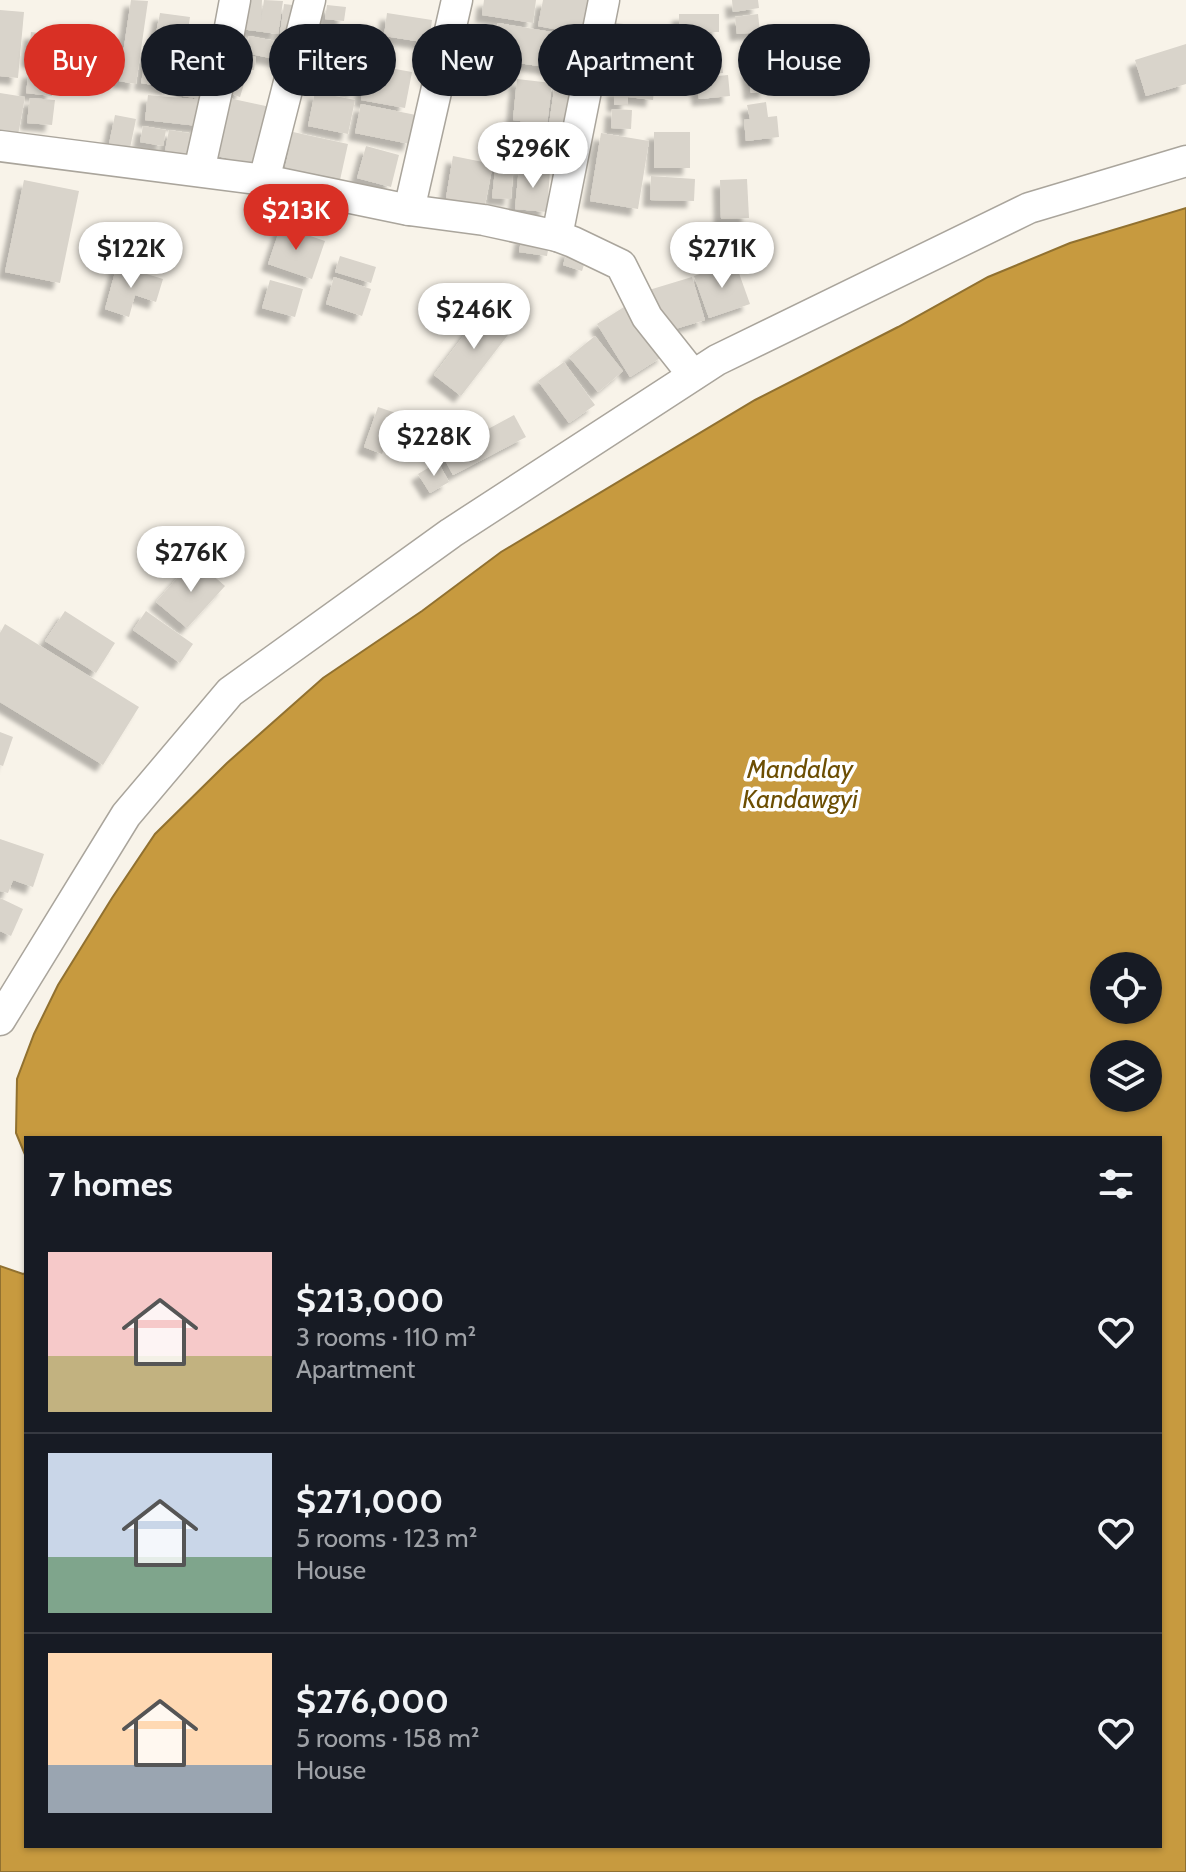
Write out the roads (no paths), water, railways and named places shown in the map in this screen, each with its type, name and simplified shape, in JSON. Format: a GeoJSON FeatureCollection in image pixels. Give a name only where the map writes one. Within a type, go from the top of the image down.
{"type":"FeatureCollection","features":[{"type":"Feature","properties":{"kind":"street"},"geometry":{"type":"LineString","coordinates":[[199,171],[235,0]]}},
{"type":"Feature","properties":{"kind":"street"},"geometry":{"type":"LineString","coordinates":[[264,180],[310,0]]}},
{"type":"Feature","properties":{"kind":"street"},"geometry":{"type":"LineString","coordinates":[[409,210],[457,0]]}},
{"type":"Feature","properties":{"kind":"street"},"geometry":{"type":"LineString","coordinates":[[557,236],[604,0]]}},
{"type":"Feature","properties":{"kind":"street"},"geometry":{"type":"LineString","coordinates":[[0,146],[264,180],[557,236],[621,265],[647,317],[693,375]]}},
{"type":"Feature","properties":{"kind":"street"},"geometry":{"type":"LineString","coordinates":[[0,1020],[126,815],[230,692],[451,533],[717,360],[1029,208],[1186,161]]}},
{"type":"Feature","properties":{"kind":"water","name":"Mandalay Kandawgyi"},"geometry":{"type":"Polygon","coordinates":[[[1186,208],[1186,1872],[0,1872],[0,1266],[24,1274],[24,1848],[1162,1848],[1162,1136],[24,1136],[24,1152],[16,1133],[17,1079],[34,1034],[58,985],[155,834],[227,763],[323,678],[422,611],[501,552],[755,400],[988,277],[1070,243],[1186,208]]]}}]}
